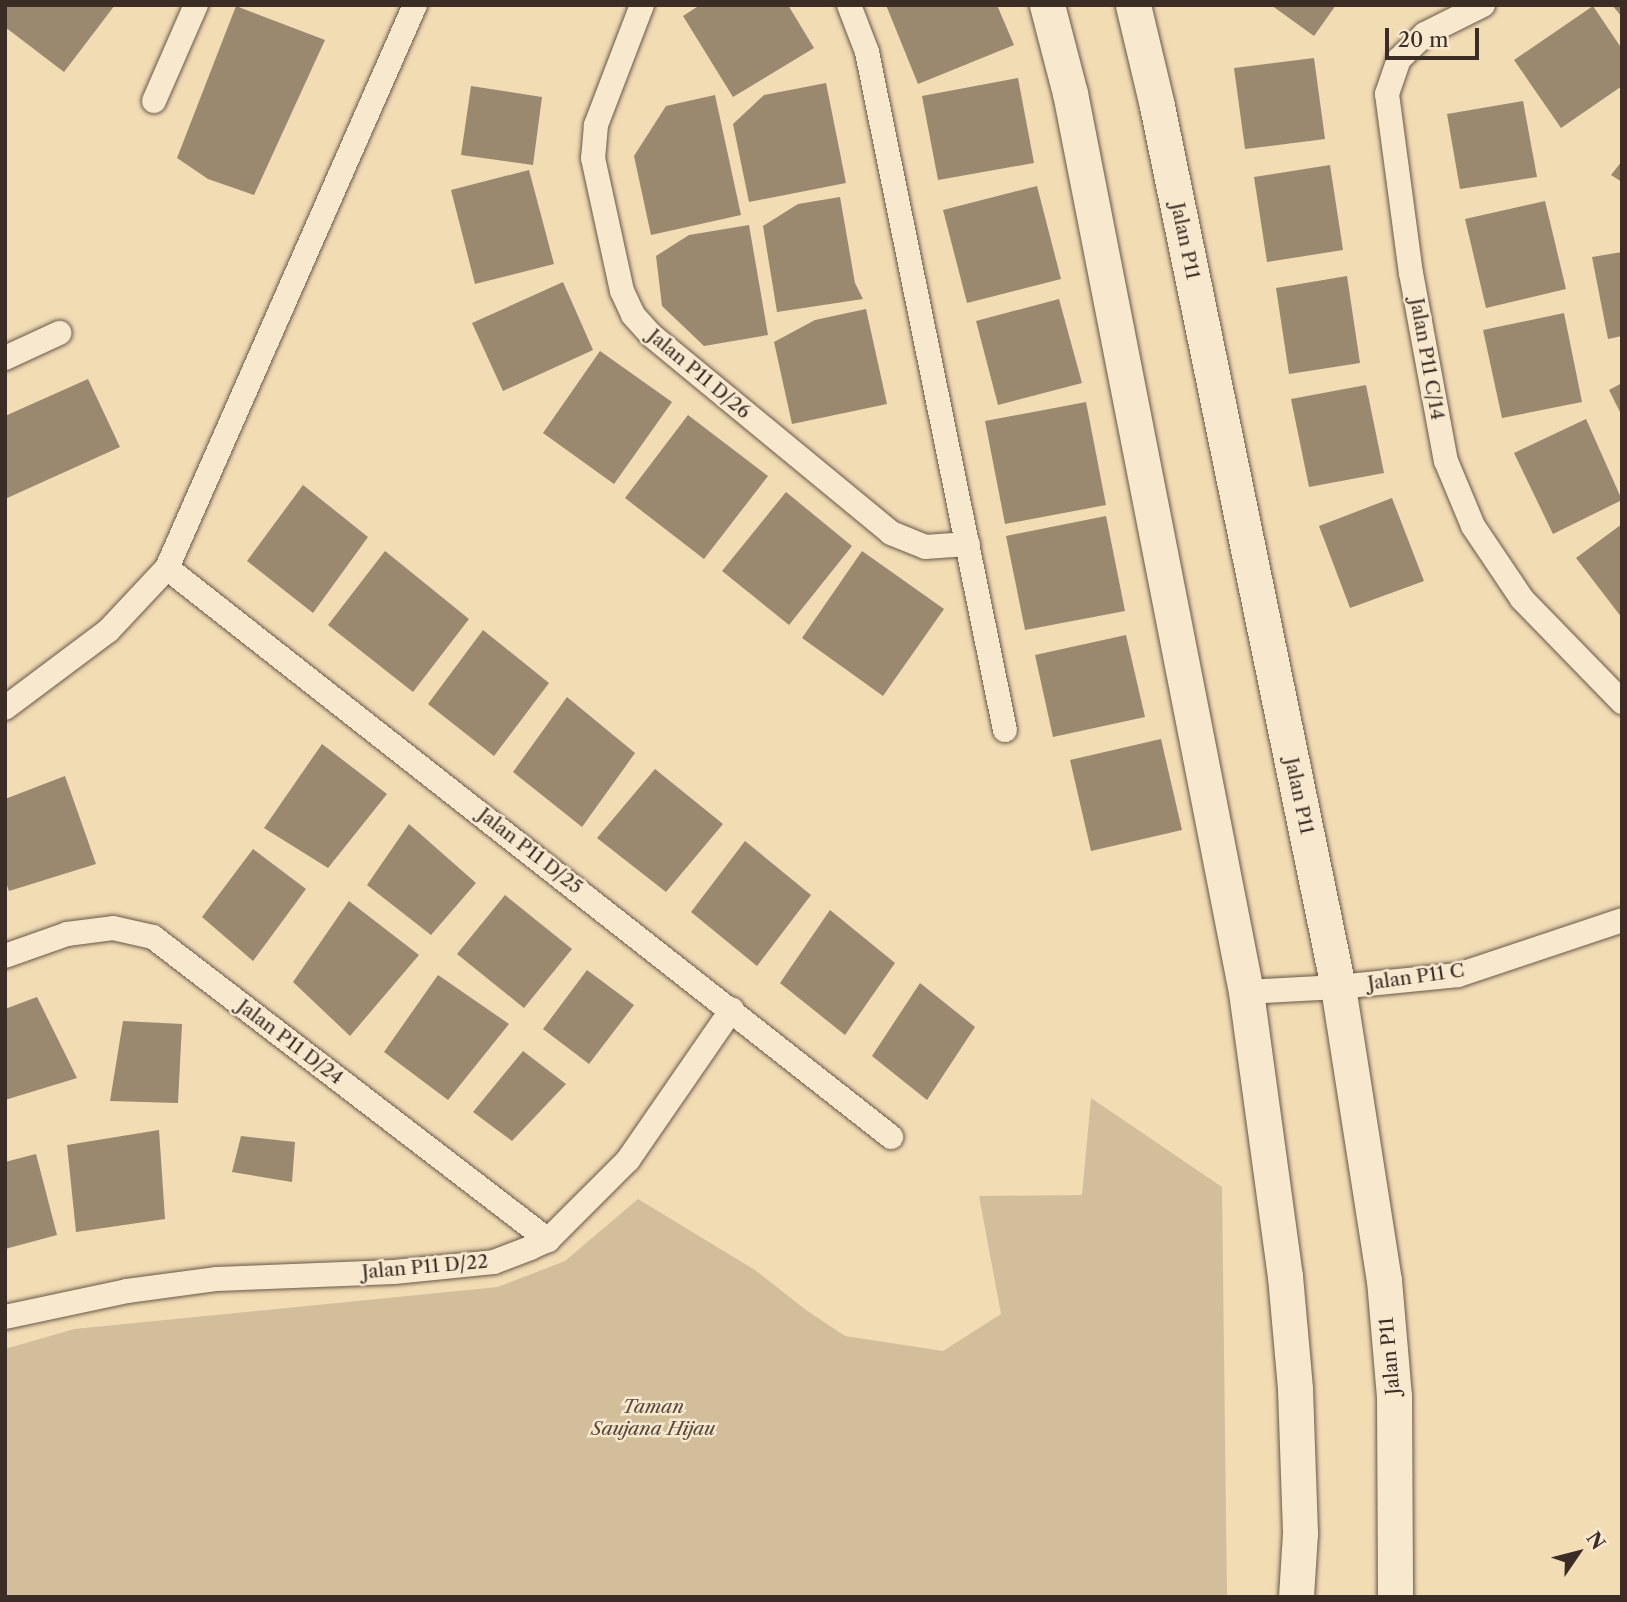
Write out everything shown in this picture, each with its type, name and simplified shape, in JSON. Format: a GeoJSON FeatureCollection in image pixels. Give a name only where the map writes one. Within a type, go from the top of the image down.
{"type":"FeatureCollection","features":[{"type":"Feature","properties":{"kind":"main road"},"geometry":{"type":"LineString","coordinates":[[1047,5],[1076,120],[1245,992],[1285,1276],[1295,1389],[1300,1533],[1297,1597]]}},
{"type":"Feature","properties":{"kind":"main road","name":"Jalan P11"},"geometry":{"type":"LineString","coordinates":[[1133,5],[1157,106],[1338,987],[1386,1306],[1394,1396],[1395,1597]]}},
{"type":"Feature","properties":{"kind":"street"},"geometry":{"type":"LineString","coordinates":[[154,101],[196,5]]}},
{"type":"Feature","properties":{"kind":"street"},"geometry":{"type":"LineString","coordinates":[[5,709],[108,631],[167,568],[415,5]]}},
{"type":"Feature","properties":{"kind":"street","name":"Jalan P11 D/26"},"geometry":{"type":"LineString","coordinates":[[642,5],[596,125],[593,158],[622,291],[633,315],[651,335],[891,533],[925,547],[968,544]]}},
{"type":"Feature","properties":{"kind":"street"},"geometry":{"type":"LineString","coordinates":[[849,5],[867,52],[1005,730]]}},
{"type":"Feature","properties":{"kind":"street","name":"Jalan P11 C/14"},"geometry":{"type":"LineString","coordinates":[[1483,5],[1425,34],[1399,59],[1387,94],[1412,273],[1446,461],[1473,526],[1522,599],[1622,702]]}},
{"type":"Feature","properties":{"kind":"street"},"geometry":{"type":"LineString","coordinates":[[5,358],[59,333]]}},
{"type":"Feature","properties":{"kind":"street","name":"Jalan P11 D/25"},"geometry":{"type":"LineString","coordinates":[[167,568],[732,1009],[891,1137]]}},
{"type":"Feature","properties":{"kind":"street","name":"Jalan P11 C"},"geometry":{"type":"LineString","coordinates":[[1245,992],[1338,987],[1458,975],[1622,920]]}},
{"type":"Feature","properties":{"kind":"street","name":"Jalan P11 D/24"},"geometry":{"type":"LineString","coordinates":[[5,957],[67,934],[113,928],[153,937],[548,1240]]}},
{"type":"Feature","properties":{"kind":"street","name":"Jalan P11 D/22"},"geometry":{"type":"LineString","coordinates":[[5,1317],[127,1292],[217,1279],[394,1272],[494,1262],[548,1240],[628,1160],[732,1009]]}},
{"type":"Feature","properties":{"kind":"green space","name":"Taman Saujana Hijau"},"geometry":{"type":"Polygon","coordinates":[[[1091,1098],[1222,1187],[1227,1597],[5,1597],[5,1349],[74,1329],[498,1287],[565,1261],[638,1199],[755,1270],[845,1336],[943,1351],[1001,1314],[979,1196],[1082,1195],[1091,1098]]]}},
{"type":"Feature","properties":{"kind":"building"},"geometry":{"type":"Polygon","coordinates":[[[5,5],[115,5],[64,72],[5,27],[5,5]]]}},
{"type":"Feature","properties":{"kind":"building"},"geometry":{"type":"Polygon","coordinates":[[[700,5],[788,5],[814,48],[733,97],[683,16],[700,5]]]}},
{"type":"Feature","properties":{"kind":"building"},"geometry":{"type":"Polygon","coordinates":[[[886,5],[997,5],[1014,45],[918,84],[886,5]]]}},
{"type":"Feature","properties":{"kind":"building"},"geometry":{"type":"Polygon","coordinates":[[[1271,5],[1336,5],[1314,36],[1271,5]]]}},
{"type":"Feature","properties":{"kind":"building"},"geometry":{"type":"Polygon","coordinates":[[[1612,5],[1622,5],[1622,17],[1612,5]]]}},
{"type":"Feature","properties":{"kind":"building"},"geometry":{"type":"Polygon","coordinates":[[[236,6],[325,40],[254,195],[208,179],[177,158],[236,6]]]}},
{"type":"Feature","properties":{"kind":"building"},"geometry":{"type":"Polygon","coordinates":[[[1593,6],[1622,49],[1622,86],[1561,128],[1514,60],[1593,6]]]}},
{"type":"Feature","properties":{"kind":"building"},"geometry":{"type":"Polygon","coordinates":[[[1314,58],[1325,139],[1245,149],[1234,68],[1314,58]]]}},
{"type":"Feature","properties":{"kind":"building"},"geometry":{"type":"Polygon","coordinates":[[[1018,78],[1034,163],[938,180],[922,96],[1018,78]]]}},
{"type":"Feature","properties":{"kind":"building"},"geometry":{"type":"Polygon","coordinates":[[[826,83],[846,183],[749,202],[733,124],[764,95],[826,83]]]}},
{"type":"Feature","properties":{"kind":"building"},"geometry":{"type":"Polygon","coordinates":[[[471,86],[542,97],[533,165],[461,155],[471,86]]]}},
{"type":"Feature","properties":{"kind":"building"},"geometry":{"type":"Polygon","coordinates":[[[715,95],[741,215],[651,235],[634,156],[666,106],[715,95]]]}},
{"type":"Feature","properties":{"kind":"building"},"geometry":{"type":"Polygon","coordinates":[[[1523,101],[1537,177],[1460,189],[1447,114],[1523,101]]]}},
{"type":"Feature","properties":{"kind":"building"},"geometry":{"type":"Polygon","coordinates":[[[1622,161],[1622,182],[1611,175],[1622,161]]]}},
{"type":"Feature","properties":{"kind":"building"},"geometry":{"type":"Polygon","coordinates":[[[1330,165],[1343,250],[1267,262],[1254,177],[1330,165]]]}},
{"type":"Feature","properties":{"kind":"building"},"geometry":{"type":"Polygon","coordinates":[[[529,170],[554,264],[475,284],[451,190],[529,170]]]}},
{"type":"Feature","properties":{"kind":"building"},"geometry":{"type":"Polygon","coordinates":[[[1037,186],[1061,279],[967,303],[943,210],[1037,186]]]}},
{"type":"Feature","properties":{"kind":"building"},"geometry":{"type":"Polygon","coordinates":[[[840,197],[855,283],[863,299],[777,312],[763,226],[798,204],[840,197]]]}},
{"type":"Feature","properties":{"kind":"building"},"geometry":{"type":"Polygon","coordinates":[[[1545,201],[1566,289],[1486,308],[1465,219],[1545,201]]]}},
{"type":"Feature","properties":{"kind":"building"},"geometry":{"type":"Polygon","coordinates":[[[749,225],[768,335],[704,346],[662,306],[656,256],[689,235],[749,225]]]}},
{"type":"Feature","properties":{"kind":"building"},"geometry":{"type":"Polygon","coordinates":[[[1622,252],[1622,336],[1608,339],[1592,257],[1622,252]]]}},
{"type":"Feature","properties":{"kind":"building"},"geometry":{"type":"Polygon","coordinates":[[[1347,276],[1360,363],[1289,374],[1276,288],[1347,276]]]}},
{"type":"Feature","properties":{"kind":"building"},"geometry":{"type":"Polygon","coordinates":[[[563,282],[593,350],[503,391],[472,323],[563,282]]]}},
{"type":"Feature","properties":{"kind":"building"},"geometry":{"type":"Polygon","coordinates":[[[1059,299],[1082,383],[998,405],[976,321],[1059,299]]]}},
{"type":"Feature","properties":{"kind":"building"},"geometry":{"type":"Polygon","coordinates":[[[866,309],[887,404],[792,424],[774,342],[815,320],[866,309]]]}},
{"type":"Feature","properties":{"kind":"building"},"geometry":{"type":"Polygon","coordinates":[[[1564,313],[1582,402],[1502,418],[1483,330],[1564,313]]]}},
{"type":"Feature","properties":{"kind":"building"},"geometry":{"type":"Polygon","coordinates":[[[600,351],[672,402],[614,484],[543,433],[600,351]]]}},
{"type":"Feature","properties":{"kind":"building"},"geometry":{"type":"Polygon","coordinates":[[[88,379],[120,447],[5,499],[5,416],[88,379]]]}},
{"type":"Feature","properties":{"kind":"building"},"geometry":{"type":"Polygon","coordinates":[[[1622,383],[1622,416],[1609,390],[1622,383]]]}},
{"type":"Feature","properties":{"kind":"building"},"geometry":{"type":"Polygon","coordinates":[[[1366,385],[1384,473],[1309,487],[1291,399],[1366,385]]]}},
{"type":"Feature","properties":{"kind":"building"},"geometry":{"type":"Polygon","coordinates":[[[1086,402],[1106,505],[1005,524],[985,421],[1086,402]]]}},
{"type":"Feature","properties":{"kind":"building"},"geometry":{"type":"Polygon","coordinates":[[[688,415],[768,476],[704,559],[625,498],[688,415]]]}},
{"type":"Feature","properties":{"kind":"building"},"geometry":{"type":"Polygon","coordinates":[[[1586,419],[1622,500],[1553,534],[1514,453],[1586,419]]]}},
{"type":"Feature","properties":{"kind":"building"},"geometry":{"type":"Polygon","coordinates":[[[303,485],[368,537],[313,613],[247,561],[303,485]]]}},
{"type":"Feature","properties":{"kind":"building"},"geometry":{"type":"Polygon","coordinates":[[[786,492],[852,546],[789,625],[722,571],[786,492]]]}},
{"type":"Feature","properties":{"kind":"building"},"geometry":{"type":"Polygon","coordinates":[[[1392,498],[1424,581],[1350,608],[1319,526],[1392,498]]]}},
{"type":"Feature","properties":{"kind":"building"},"geometry":{"type":"Polygon","coordinates":[[[1106,516],[1125,611],[1025,630],[1006,536],[1106,516]]]}},
{"type":"Feature","properties":{"kind":"building"},"geometry":{"type":"Polygon","coordinates":[[[1622,524],[1622,618],[1576,558],[1622,524]]]}},
{"type":"Feature","properties":{"kind":"building"},"geometry":{"type":"Polygon","coordinates":[[[385,551],[469,619],[413,692],[328,625],[385,551]]]}},
{"type":"Feature","properties":{"kind":"building"},"geometry":{"type":"Polygon","coordinates":[[[862,551],[944,609],[883,696],[802,638],[862,551]]]}},
{"type":"Feature","properties":{"kind":"building"},"geometry":{"type":"Polygon","coordinates":[[[483,630],[549,683],[494,756],[428,704],[483,630]]]}},
{"type":"Feature","properties":{"kind":"building"},"geometry":{"type":"Polygon","coordinates":[[[1126,635],[1145,717],[1053,737],[1035,655],[1126,635]]]}},
{"type":"Feature","properties":{"kind":"building"},"geometry":{"type":"Polygon","coordinates":[[[567,697],[635,753],[582,827],[513,772],[567,697]]]}},
{"type":"Feature","properties":{"kind":"building"},"geometry":{"type":"Polygon","coordinates":[[[1161,739],[1182,830],[1091,851],[1070,760],[1161,739]]]}},
{"type":"Feature","properties":{"kind":"building"},"geometry":{"type":"Polygon","coordinates":[[[322,744],[387,794],[328,868],[264,828],[322,744]]]}},
{"type":"Feature","properties":{"kind":"building"},"geometry":{"type":"Polygon","coordinates":[[[655,769],[723,824],[666,892],[597,838],[655,769]]]}},
{"type":"Feature","properties":{"kind":"building"},"geometry":{"type":"Polygon","coordinates":[[[65,776],[96,864],[9,891],[5,880],[5,799],[65,776]]]}},
{"type":"Feature","properties":{"kind":"building"},"geometry":{"type":"Polygon","coordinates":[[[409,824],[476,883],[431,935],[367,885],[409,824]]]}},
{"type":"Feature","properties":{"kind":"building"},"geometry":{"type":"Polygon","coordinates":[[[745,841],[811,895],[757,966],[691,912],[745,841]]]}},
{"type":"Feature","properties":{"kind":"building"},"geometry":{"type":"Polygon","coordinates":[[[253,849],[306,889],[253,961],[202,917],[253,849]]]}},
{"type":"Feature","properties":{"kind":"building"},"geometry":{"type":"Polygon","coordinates":[[[505,895],[572,949],[524,1008],[457,954],[505,895]]]}},
{"type":"Feature","properties":{"kind":"building"},"geometry":{"type":"Polygon","coordinates":[[[349,901],[419,955],[350,1036],[293,982],[349,901]]]}},
{"type":"Feature","properties":{"kind":"building"},"geometry":{"type":"Polygon","coordinates":[[[830,910],[895,963],[845,1035],[780,983],[830,910]]]}},
{"type":"Feature","properties":{"kind":"building"},"geometry":{"type":"Polygon","coordinates":[[[587,970],[634,1005],[589,1064],[543,1029],[587,970]]]}},
{"type":"Feature","properties":{"kind":"building"},"geometry":{"type":"Polygon","coordinates":[[[438,975],[509,1024],[448,1100],[384,1052],[438,975]]]}},
{"type":"Feature","properties":{"kind":"building"},"geometry":{"type":"Polygon","coordinates":[[[920,983],[975,1027],[927,1100],[872,1056],[920,983]]]}},
{"type":"Feature","properties":{"kind":"building"},"geometry":{"type":"Polygon","coordinates":[[[37,997],[77,1078],[5,1100],[5,1009],[37,997]]]}},
{"type":"Feature","properties":{"kind":"building"},"geometry":{"type":"Polygon","coordinates":[[[123,1021],[182,1024],[178,1103],[110,1101],[123,1021]]]}},
{"type":"Feature","properties":{"kind":"building"},"geometry":{"type":"Polygon","coordinates":[[[523,1051],[566,1084],[512,1141],[473,1112],[523,1051]]]}},
{"type":"Feature","properties":{"kind":"building"},"geometry":{"type":"Polygon","coordinates":[[[159,1130],[165,1219],[76,1232],[67,1145],[159,1130]]]}},
{"type":"Feature","properties":{"kind":"building"},"geometry":{"type":"Polygon","coordinates":[[[241,1136],[295,1142],[292,1182],[232,1172],[241,1136]]]}},
{"type":"Feature","properties":{"kind":"building"},"geometry":{"type":"Polygon","coordinates":[[[36,1154],[57,1235],[5,1249],[5,1162],[36,1154]]]}}]}
